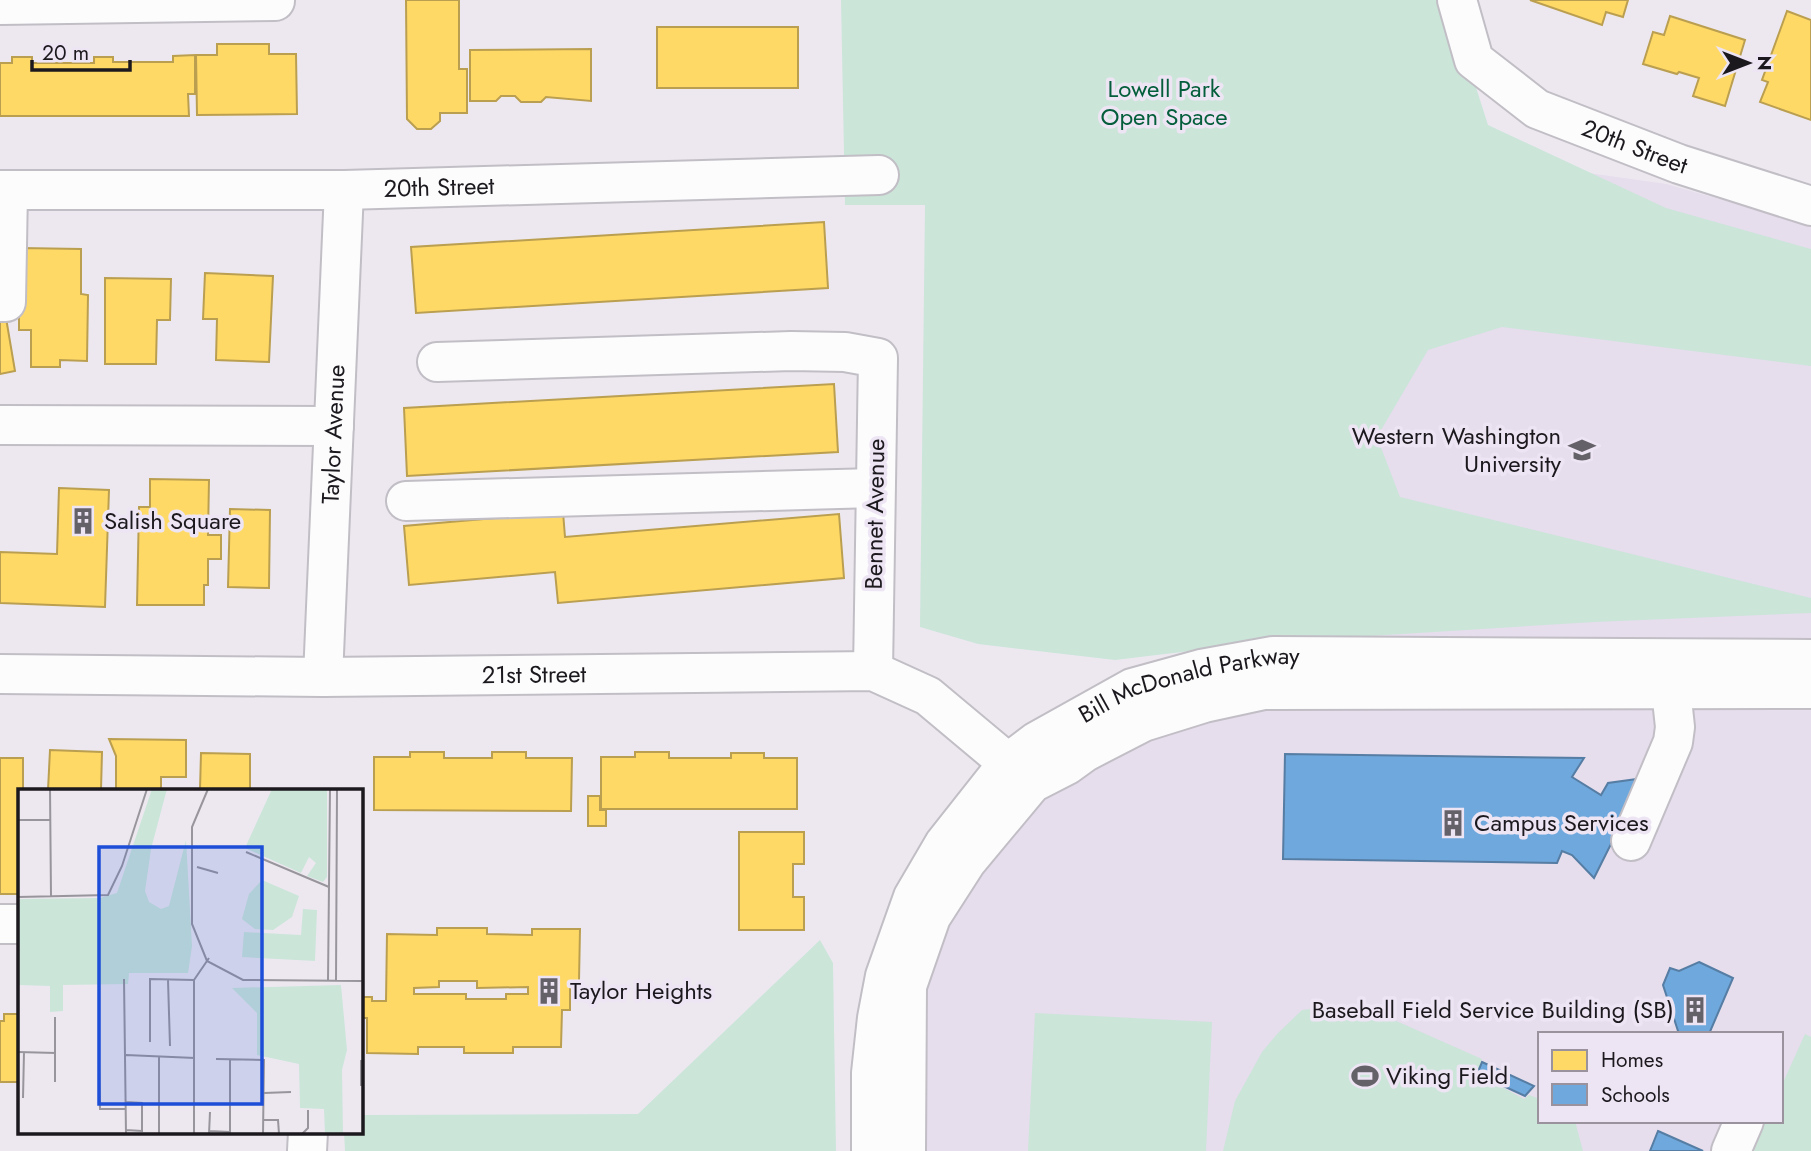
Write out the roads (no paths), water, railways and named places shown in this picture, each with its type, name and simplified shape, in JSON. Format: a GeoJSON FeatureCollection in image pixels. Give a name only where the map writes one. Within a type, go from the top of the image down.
{"type":"FeatureCollection","features":[{"type":"Feature","properties":{"kind":"street","name":"20th Street"},"geometry":{"type":"LineString","coordinates":[[1457,0],[1474,60],[1537,108],[1679,164],[1811,206]]}},
{"type":"Feature","properties":{"kind":"street"},"geometry":{"type":"LineString","coordinates":[[0,5],[275,1]]}},
{"type":"Feature","properties":{"kind":"street","name":"20th Street"},"geometry":{"type":"LineString","coordinates":[[4,190],[344,190],[879,175]]}},
{"type":"Feature","properties":{"kind":"street"},"geometry":{"type":"LineString","coordinates":[[0,302],[6,302],[4,190]]}},
{"type":"Feature","properties":{"kind":"street","name":"Taylor Avenue"},"geometry":{"type":"LineString","coordinates":[[323,677],[344,190]]}},
{"type":"Feature","properties":{"kind":"street","name":"Bennet Avenue"},"geometry":{"type":"LineString","coordinates":[[437,362],[791,351],[845,352],[878,358],[873,671]]}},
{"type":"Feature","properties":{"kind":"street"},"geometry":{"type":"LineString","coordinates":[[0,425],[334,426]]}},
{"type":"Feature","properties":{"kind":"street"},"geometry":{"type":"LineString","coordinates":[[406,501],[875,488]]}},
{"type":"Feature","properties":{"kind":"street","name":"Bill McDonald Parkway"},"geometry":{"type":"LineString","coordinates":[[906,1151],[907,986],[931,917],[1037,741],[1132,688],[1201,668],[1273,656],[1811,659]]}},
{"type":"Feature","properties":{"kind":"street","name":"21st Street"},"geometry":{"type":"LineString","coordinates":[[0,674],[323,677],[873,671],[928,696],[1020,773]]}},
{"type":"Feature","properties":{"kind":"street","name":"Bill McDonald Parkway"},"geometry":{"type":"LineString","coordinates":[[871,1151],[871,1073],[877,1018],[885,976],[914,897],[938,855],[1020,773],[1068,765],[1085,752],[1143,722],[1203,703],[1264,690],[1811,689]]}},
{"type":"Feature","properties":{"kind":"street"},"geometry":{"type":"LineString","coordinates":[[1631,841],[1673,742],[1675,727],[1671,690]]}},
{"type":"Feature","properties":{"kind":"street"},"geometry":{"type":"LineString","coordinates":[[0,924],[18,924]]}},
{"type":"Feature","properties":{"kind":"street"},"geometry":{"type":"LineString","coordinates":[[1731,1151],[1743,1123]]}},
{"type":"Feature","properties":{"kind":"place","name":"Western Washington University"},"geometry":{"type":"Point","coordinates":[1582,450]}},
{"type":"Feature","properties":{"kind":"place","name":"Salish Square"},"geometry":{"type":"Point","coordinates":[83,521]}},
{"type":"Feature","properties":{"kind":"place","name":"Campus Services"},"geometry":{"type":"Point","coordinates":[1453,823]}},
{"type":"Feature","properties":{"kind":"place","name":"Taylor Heights"},"geometry":{"type":"Point","coordinates":[549,991]}},
{"type":"Feature","properties":{"kind":"place","name":"Baseball Field Service Building (SB)"},"geometry":{"type":"Point","coordinates":[1695,1010]}},
{"type":"Feature","properties":{"kind":"place","name":"Viking Field"},"geometry":{"type":"Point","coordinates":[1365,1076]}},
{"type":"Feature","properties":{"kind":"park label","name":"Lowell Park Open Space"},"geometry":{"type":"Point","coordinates":[1164,103]}}]}
